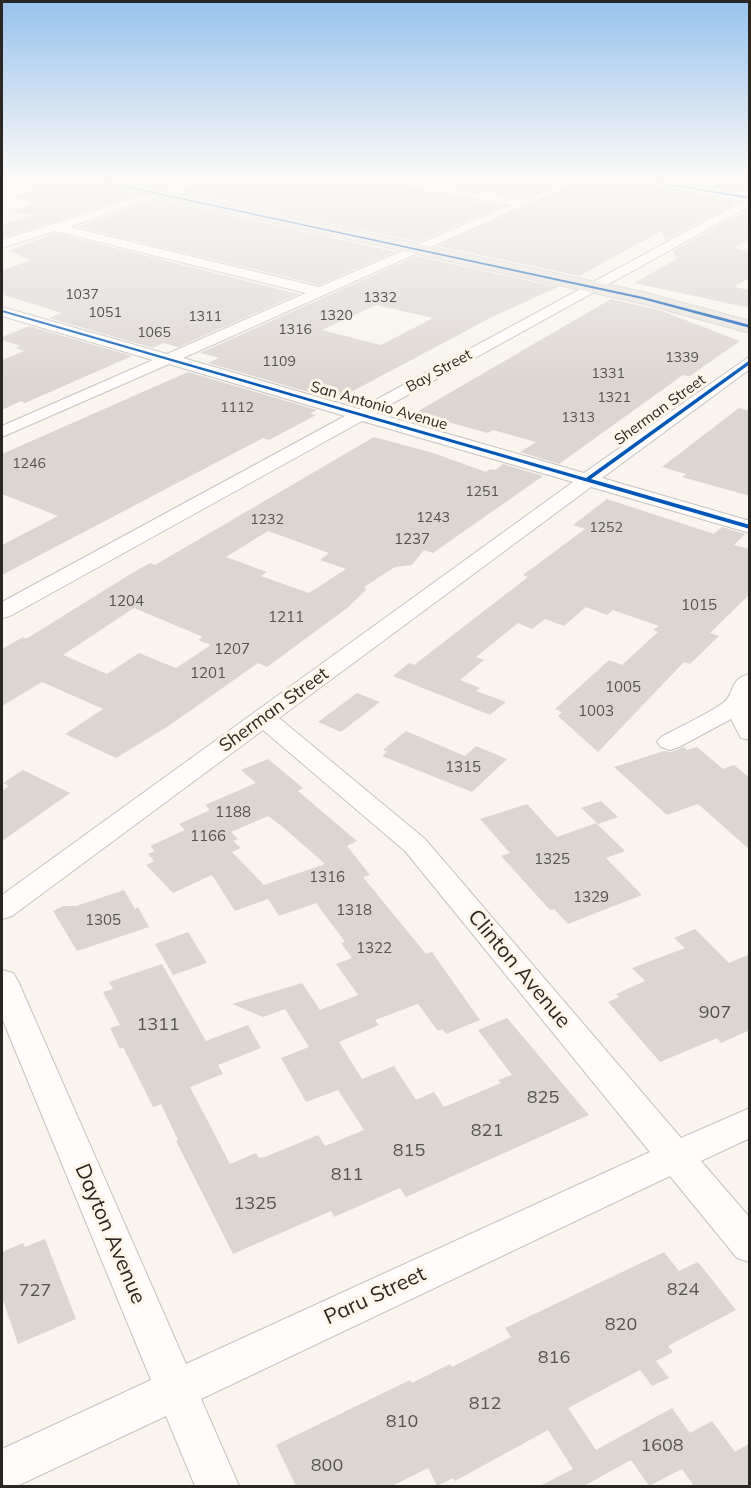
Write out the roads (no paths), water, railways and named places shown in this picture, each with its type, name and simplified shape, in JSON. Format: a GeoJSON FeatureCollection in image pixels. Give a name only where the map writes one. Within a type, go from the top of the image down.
{"type":"FeatureCollection","features":[{"type":"Feature","properties":{"kind":"main road"},"geometry":{"type":"LineString","coordinates":[[418,249],[592,287],[750,327]]}},
{"type":"Feature","properties":{"kind":"main road"},"geometry":{"type":"LineString","coordinates":[[723,319],[725,325],[750,335]]}},
{"type":"Feature","properties":{"kind":"street"},"geometry":{"type":"LineString","coordinates":[[142,248],[320,292]]}},
{"type":"Feature","properties":{"kind":"street","name":"Bay Street"},"geometry":{"type":"LineString","coordinates":[[2,611],[661,248]]}},
{"type":"Feature","properties":{"kind":"street"},"geometry":{"type":"LineString","coordinates":[[2,432],[418,249]]}},
{"type":"Feature","properties":{"kind":"street","name":"San Antonio Avenue"},"geometry":{"type":"LineString","coordinates":[[2,311],[750,527]]}},
{"type":"Feature","properties":{"kind":"street"},"geometry":{"type":"LineString","coordinates":[[2,326],[23,317]]}},
{"type":"Feature","properties":{"kind":"street"},"geometry":{"type":"LineString","coordinates":[[723,319],[750,321]]}},
{"type":"Feature","properties":{"kind":"street","name":"Sherman Street"},"geometry":{"type":"LineString","coordinates":[[2,909],[750,362]]}},
{"type":"Feature","properties":{"kind":"street"},"geometry":{"type":"LineString","coordinates":[[670,742],[737,706],[743,688],[750,681]]}},
{"type":"Feature","properties":{"kind":"street"},"geometry":{"type":"LineString","coordinates":[[737,706],[750,733]]}},
{"type":"Feature","properties":{"kind":"street","name":"Clinton Avenue"},"geometry":{"type":"LineString","coordinates":[[263,718],[415,845],[750,1246]]}},
{"type":"Feature","properties":{"kind":"street","name":"Dayton Avenue"},"geometry":{"type":"LineString","coordinates":[[2,981],[217,1486]]}},
{"type":"Feature","properties":{"kind":"street","name":"Paru Street"},"geometry":{"type":"LineString","coordinates":[[2,1471],[750,1122]]}}]}
